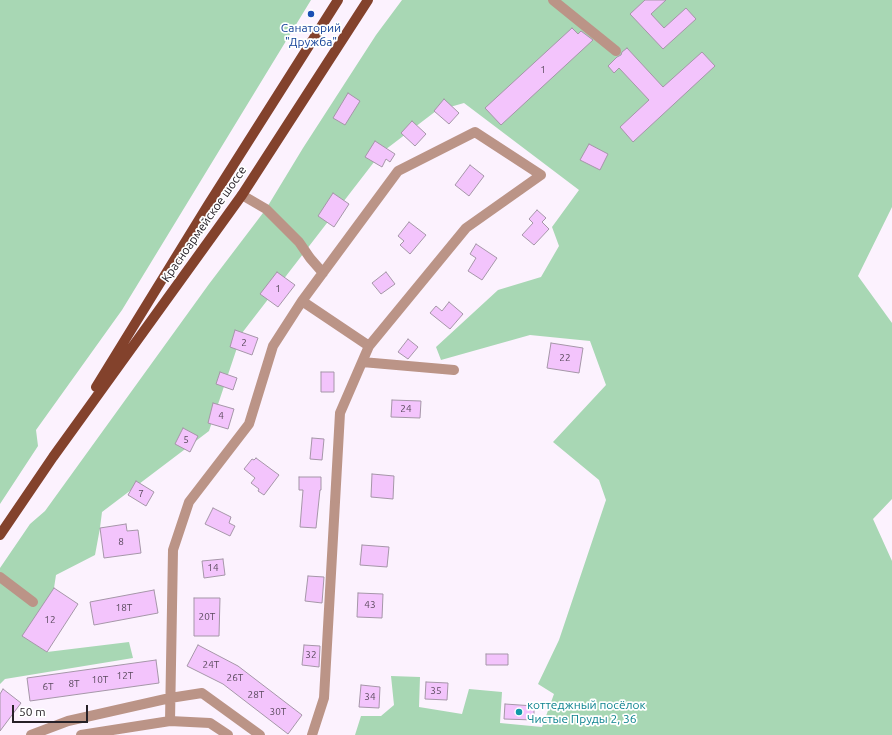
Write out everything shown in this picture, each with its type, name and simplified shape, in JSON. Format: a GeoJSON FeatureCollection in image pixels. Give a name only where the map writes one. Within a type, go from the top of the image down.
{"type":"FeatureCollection","features":[{"type":"Feature","properties":{"kind":"main road","name":"Красноармейское шоссе"},"geometry":{"type":"LineString","coordinates":[[53,457],[208,205],[338,0]]}},
{"type":"Feature","properties":{"kind":"main road","name":"Красноармейское шоссе"},"geometry":{"type":"LineString","coordinates":[[0,535],[53,457],[242,195],[368,0]]}},
{"type":"Feature","properties":{"kind":"street"},"geometry":{"type":"LineString","coordinates":[[553,0],[616,51]]}},
{"type":"Feature","properties":{"kind":"street"},"geometry":{"type":"LineString","coordinates":[[170,721],[174,550],[189,502],[249,424],[273,346],[302,301],[398,171],[475,132],[541,175],[466,228],[369,346],[340,414],[324,698],[312,735]]}},
{"type":"Feature","properties":{"kind":"street"},"geometry":{"type":"LineString","coordinates":[[242,195],[266,209],[299,242],[323,273]]}},
{"type":"Feature","properties":{"kind":"street"},"geometry":{"type":"LineString","coordinates":[[302,301],[369,346]]}},
{"type":"Feature","properties":{"kind":"street"},"geometry":{"type":"LineString","coordinates":[[362,362],[454,370]]}},
{"type":"Feature","properties":{"kind":"street"},"geometry":{"type":"LineString","coordinates":[[0,577],[33,602]]}},
{"type":"Feature","properties":{"kind":"street"},"geometry":{"type":"LineString","coordinates":[[31,735],[68,721],[170,698],[202,693],[260,735]]}},
{"type":"Feature","properties":{"kind":"street"},"geometry":{"type":"LineString","coordinates":[[81,735],[170,721],[210,722],[228,735]]}},
{"type":"Feature","properties":{"kind":"green space"},"geometry":{"type":"Polygon","coordinates":[[[0,0],[311,0],[122,310],[36,430],[38,446],[0,504],[0,0]]]}},
{"type":"Feature","properties":{"kind":"green space"},"geometry":{"type":"Polygon","coordinates":[[[402,0],[892,0],[892,207],[858,276],[892,323],[892,499],[873,519],[892,561],[892,735],[355,735],[361,716],[381,716],[394,705],[391,676],[420,677],[419,707],[462,714],[469,689],[502,692],[500,723],[542,727],[554,694],[538,684],[559,640],[606,500],[599,480],[553,442],[606,385],[590,341],[530,335],[441,360],[436,347],[498,290],[541,277],[559,246],[552,227],[579,190],[464,103],[436,111],[381,153],[242,333],[209,431],[102,512],[95,555],[56,575],[54,588],[23,636],[47,652],[129,642],[133,658],[5,679],[0,684],[0,568],[30,524],[45,511],[209,284],[266,209],[303,148],[376,35],[402,0]]]}},
{"type":"Feature","properties":{"kind":"building"},"geometry":{"type":"Polygon","coordinates":[[[645,0],[666,0],[651,14],[664,28],[686,8],[696,19],[663,49],[630,14],[645,0]]]}},
{"type":"Feature","properties":{"kind":"building"},"geometry":{"type":"Polygon","coordinates":[[[572,28],[578,34],[581,31],[593,40],[501,125],[485,108],[572,28]]]}},
{"type":"Feature","properties":{"kind":"building"},"geometry":{"type":"Polygon","coordinates":[[[627,48],[663,87],[702,52],[715,66],[633,142],[620,127],[649,100],[619,68],[614,73],[608,66],[627,48]]]}},
{"type":"Feature","properties":{"kind":"building"},"geometry":{"type":"Polygon","coordinates":[[[348,93],[360,101],[345,125],[333,118],[348,93]]]}},
{"type":"Feature","properties":{"kind":"building"},"geometry":{"type":"Polygon","coordinates":[[[444,99],[459,113],[449,124],[434,111],[444,99]]]}},
{"type":"Feature","properties":{"kind":"building"},"geometry":{"type":"Polygon","coordinates":[[[412,121],[426,134],[415,146],[401,133],[412,121]]]}},
{"type":"Feature","properties":{"kind":"building"},"geometry":{"type":"Polygon","coordinates":[[[375,141],[395,154],[390,162],[386,159],[382,167],[365,157],[375,141]]]}},
{"type":"Feature","properties":{"kind":"building"},"geometry":{"type":"Polygon","coordinates":[[[589,144],[608,154],[600,170],[580,160],[589,144]]]}},
{"type":"Feature","properties":{"kind":"building"},"geometry":{"type":"Polygon","coordinates":[[[470,165],[484,176],[469,196],[455,185],[470,165]]]}},
{"type":"Feature","properties":{"kind":"building"},"geometry":{"type":"Polygon","coordinates":[[[333,193],[349,204],[334,227],[318,216],[333,193]]]}},
{"type":"Feature","properties":{"kind":"building"},"geometry":{"type":"Polygon","coordinates":[[[537,210],[546,218],[542,222],[549,229],[534,245],[522,235],[533,223],[529,219],[537,210]]]}},
{"type":"Feature","properties":{"kind":"building"},"geometry":{"type":"Polygon","coordinates":[[[409,222],[426,235],[410,254],[400,245],[404,241],[398,236],[409,222]]]}},
{"type":"Feature","properties":{"kind":"building"},"geometry":{"type":"Polygon","coordinates":[[[476,244],[497,258],[482,280],[468,271],[476,258],[470,254],[476,244]]]}},
{"type":"Feature","properties":{"kind":"building"},"geometry":{"type":"Polygon","coordinates":[[[277,272],[295,285],[278,307],[260,294],[277,272]]]}},
{"type":"Feature","properties":{"kind":"building"},"geometry":{"type":"Polygon","coordinates":[[[386,272],[395,284],[381,294],[372,283],[386,272]]]}},
{"type":"Feature","properties":{"kind":"building"},"geometry":{"type":"Polygon","coordinates":[[[449,302],[463,314],[450,329],[430,313],[436,306],[442,311],[449,302]]]}},
{"type":"Feature","properties":{"kind":"building"},"geometry":{"type":"Polygon","coordinates":[[[235,330],[258,338],[252,355],[230,347],[235,330]]]}},
{"type":"Feature","properties":{"kind":"building"},"geometry":{"type":"Polygon","coordinates":[[[408,339],[418,347],[408,359],[398,352],[408,339]]]}},
{"type":"Feature","properties":{"kind":"building"},"geometry":{"type":"Polygon","coordinates":[[[551,343],[583,348],[579,373],[547,368],[551,343]]]}},
{"type":"Feature","properties":{"kind":"building"},"geometry":{"type":"Polygon","coordinates":[[[220,372],[237,378],[233,390],[216,384],[220,372]]]}},
{"type":"Feature","properties":{"kind":"building"},"geometry":{"type":"Polygon","coordinates":[[[321,372],[334,372],[334,392],[321,392],[321,372]]]}},
{"type":"Feature","properties":{"kind":"building"},"geometry":{"type":"Polygon","coordinates":[[[392,400],[421,401],[420,418],[391,417],[392,400]]]}},
{"type":"Feature","properties":{"kind":"building"},"geometry":{"type":"Polygon","coordinates":[[[213,403],[234,409],[228,429],[208,423],[213,403]]]}},
{"type":"Feature","properties":{"kind":"building"},"geometry":{"type":"Polygon","coordinates":[[[183,428],[198,436],[190,452],[175,444],[183,428]]]}},
{"type":"Feature","properties":{"kind":"building"},"geometry":{"type":"Polygon","coordinates":[[[312,438],[324,439],[322,460],[310,459],[312,438]]]}},
{"type":"Feature","properties":{"kind":"building"},"geometry":{"type":"Polygon","coordinates":[[[256,458],[279,475],[264,495],[251,483],[255,478],[244,469],[252,459],[254,460],[256,458]]]}},
{"type":"Feature","properties":{"kind":"building"},"geometry":{"type":"Polygon","coordinates":[[[372,474],[394,476],[393,499],[371,497],[372,474]]]}},
{"type":"Feature","properties":{"kind":"building"},"geometry":{"type":"Polygon","coordinates":[[[299,477],[321,477],[321,490],[316,528],[300,527],[303,490],[299,490],[299,477]]]}},
{"type":"Feature","properties":{"kind":"building"},"geometry":{"type":"Polygon","coordinates":[[[136,481],[154,492],[146,506],[128,495],[136,481]]]}},
{"type":"Feature","properties":{"kind":"building"},"geometry":{"type":"Polygon","coordinates":[[[213,508],[231,517],[229,523],[235,526],[230,536],[205,524],[213,508]]]}},
{"type":"Feature","properties":{"kind":"building"},"geometry":{"type":"Polygon","coordinates":[[[126,524],[127,531],[138,530],[141,553],[104,558],[100,528],[126,524]]]}},
{"type":"Feature","properties":{"kind":"building"},"geometry":{"type":"Polygon","coordinates":[[[362,545],[389,547],[387,567],[360,565],[362,545]]]}},
{"type":"Feature","properties":{"kind":"building"},"geometry":{"type":"Polygon","coordinates":[[[223,559],[225,575],[204,578],[202,561],[223,559]]]}},
{"type":"Feature","properties":{"kind":"building"},"geometry":{"type":"Polygon","coordinates":[[[308,576],[324,577],[322,603],[305,601],[308,576]]]}},
{"type":"Feature","properties":{"kind":"building"},"geometry":{"type":"Polygon","coordinates":[[[54,588],[78,604],[47,652],[22,636],[54,588]]]}},
{"type":"Feature","properties":{"kind":"building"},"geometry":{"type":"Polygon","coordinates":[[[154,590],[158,613],[94,625],[90,602],[154,590]]]}},
{"type":"Feature","properties":{"kind":"building"},"geometry":{"type":"Polygon","coordinates":[[[358,593],[383,594],[382,618],[357,617],[358,593]]]}},
{"type":"Feature","properties":{"kind":"building"},"geometry":{"type":"Polygon","coordinates":[[[194,598],[220,598],[219,636],[194,636],[194,598]]]}},
{"type":"Feature","properties":{"kind":"building"},"geometry":{"type":"Polygon","coordinates":[[[198,645],[238,666],[302,715],[288,734],[223,684],[187,666],[198,645]]]}},
{"type":"Feature","properties":{"kind":"building"},"geometry":{"type":"Polygon","coordinates":[[[304,645],[320,646],[319,667],[302,665],[304,645]]]}},
{"type":"Feature","properties":{"kind":"building"},"geometry":{"type":"Polygon","coordinates":[[[486,654],[508,654],[508,665],[486,665],[486,654]]]}},
{"type":"Feature","properties":{"kind":"building"},"geometry":{"type":"Polygon","coordinates":[[[156,660],[159,683],[30,701],[27,678],[156,660]]]}},
{"type":"Feature","properties":{"kind":"building"},"geometry":{"type":"Polygon","coordinates":[[[426,682],[448,683],[447,700],[425,699],[426,682]]]}},
{"type":"Feature","properties":{"kind":"building"},"geometry":{"type":"Polygon","coordinates":[[[361,685],[380,687],[379,708],[359,707],[361,685]]]}},
{"type":"Feature","properties":{"kind":"building"},"geometry":{"type":"Polygon","coordinates":[[[3,689],[21,703],[0,731],[0,694],[3,689]]]}},
{"type":"Feature","properties":{"kind":"building","name":"коттеджный посёлок Чистые Пруды 2, 36"},"geometry":{"type":"Polygon","coordinates":[[[505,704],[534,706],[534,720],[504,719],[505,704]]]}},
{"type":"Feature","properties":{"kind":"place","name":"Санаторий \"Дружба\""},"geometry":{"type":"Point","coordinates":[311,14]}},
{"type":"Feature","properties":{"kind":"place","name":"коттеджный посёлок Чистые Пруды 2, 36"},"geometry":{"type":"Point","coordinates":[519,712]}}]}
